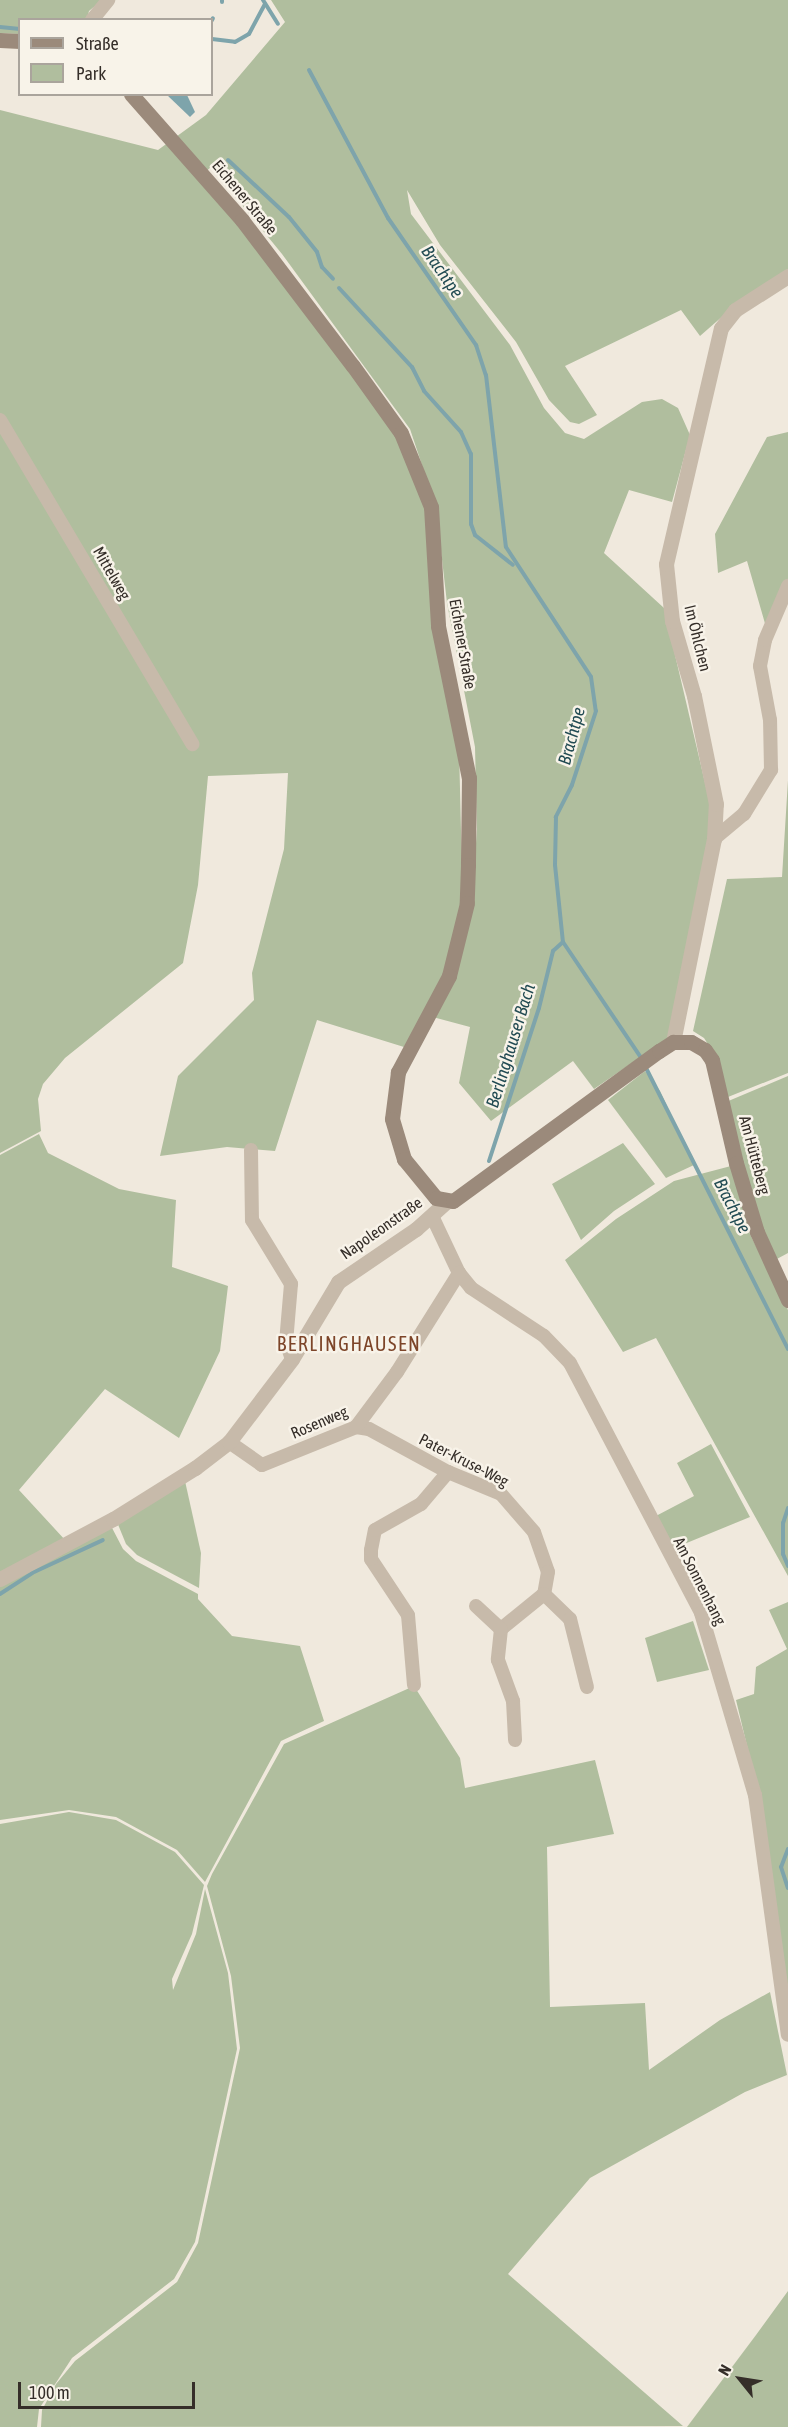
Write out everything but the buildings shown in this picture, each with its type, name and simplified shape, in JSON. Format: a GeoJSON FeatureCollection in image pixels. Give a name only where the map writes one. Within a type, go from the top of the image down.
{"type":"FeatureCollection","features":[{"type":"Feature","properties":{"kind":"main road"},"geometry":{"type":"LineString","coordinates":[[0,40],[18,41]]}},
{"type":"Feature","properties":{"kind":"main road","name":"Eichener Straße"},"geometry":{"type":"LineString","coordinates":[[133,96],[249,228],[401,433],[431,507],[438,626],[469,778],[467,903],[446,982],[403,1058],[392,1119],[397,1145],[414,1176],[435,1198],[446,1202]]}},
{"type":"Feature","properties":{"kind":"main road","name":"Napoleonstraße"},"geometry":{"type":"LineString","coordinates":[[446,1202],[471,1191],[634,1068],[673,1042]]}},
{"type":"Feature","properties":{"kind":"main road","name":"Am Hütteberg"},"geometry":{"type":"LineString","coordinates":[[673,1042],[697,1044],[712,1060],[736,1163],[757,1233],[788,1300]]}},
{"type":"Feature","properties":{"kind":"street"},"geometry":{"type":"LineString","coordinates":[[94,18],[108,0]]}},
{"type":"Feature","properties":{"kind":"street","name":"Im Öhlchen"},"geometry":{"type":"LineString","coordinates":[[673,1042],[714,839],[716,804],[694,696],[672,621],[666,564],[721,328],[735,310],[788,276]]}},
{"type":"Feature","properties":{"kind":"street","name":"Mittelweg"},"geometry":{"type":"LineString","coordinates":[[0,420],[192,744]]}},
{"type":"Feature","properties":{"kind":"street"},"geometry":{"type":"LineString","coordinates":[[714,839],[744,814],[771,770],[770,720],[759,666],[765,640],[788,586]]}},
{"type":"Feature","properties":{"kind":"street"},"geometry":{"type":"LineString","coordinates":[[251,1150],[252,1220],[291,1284],[286,1342],[292,1359]]}},
{"type":"Feature","properties":{"kind":"street","name":"Napoleonstraße"},"geometry":{"type":"LineString","coordinates":[[0,1579],[113,1519],[195,1468],[229,1442],[292,1359],[338,1282],[432,1216],[446,1202]]}},
{"type":"Feature","properties":{"kind":"street","name":"Am Sonnenhang"},"geometry":{"type":"LineString","coordinates":[[432,1216],[459,1273],[471,1288],[551,1342],[570,1363],[700,1613],[755,1796],[788,2035]]}},
{"type":"Feature","properties":{"kind":"street","name":"Rosenweg"},"geometry":{"type":"LineString","coordinates":[[229,1442],[262,1464],[356,1427],[397,1372],[459,1273]]}},
{"type":"Feature","properties":{"kind":"street","name":"Pater-Kruse-Weg"},"geometry":{"type":"LineString","coordinates":[[356,1427],[369,1429],[448,1472],[501,1494],[534,1532],[548,1572],[544,1594]]}},
{"type":"Feature","properties":{"kind":"street"},"geometry":{"type":"LineString","coordinates":[[414,1685],[408,1615],[371,1559],[371,1550],[375,1530],[421,1504],[448,1472]]}},
{"type":"Feature","properties":{"kind":"street"},"geometry":{"type":"LineString","coordinates":[[515,1740],[513,1701],[498,1660],[501,1629],[507,1620],[544,1594],[570,1619],[587,1687]]}},
{"type":"Feature","properties":{"kind":"street"},"geometry":{"type":"LineString","coordinates":[[476,1606],[501,1629]]}},
{"type":"Feature","properties":{"kind":"green space"},"geometry":{"type":"Polygon","coordinates":[[[0,0],[102,0],[89,11],[87,18],[18,18],[18,34],[0,33],[0,0]]]}},
{"type":"Feature","properties":{"kind":"green space"},"geometry":{"type":"Polygon","coordinates":[[[271,0],[788,0],[788,269],[740,301],[700,336],[681,310],[565,366],[597,415],[579,424],[570,422],[549,400],[516,342],[440,245],[407,190],[411,214],[510,345],[544,408],[565,433],[584,439],[642,402],[662,399],[678,408],[690,435],[672,502],[629,490],[604,553],[664,608],[710,804],[708,839],[668,1038],[594,1089],[573,1061],[491,1121],[459,1083],[470,1027],[429,1016],[451,987],[472,900],[477,829],[475,747],[447,603],[436,507],[410,429],[282,254],[211,167],[203,174],[353,369],[396,434],[414,467],[429,510],[436,640],[459,747],[463,914],[445,982],[404,1047],[317,1020],[275,1151],[227,1147],[160,1156],[178,1076],[254,1000],[252,973],[284,849],[288,773],[208,776],[198,885],[183,963],[65,1058],[43,1084],[38,1099],[41,1131],[0,1153],[0,110],[158,150],[206,115],[285,22],[271,0]]]}},
{"type":"Feature","properties":{"kind":"green space"},"geometry":{"type":"Polygon","coordinates":[[[788,432],[788,579],[766,627],[747,561],[718,573],[715,534],[767,437],[788,432]]]}},
{"type":"Feature","properties":{"kind":"green space"},"geometry":{"type":"Polygon","coordinates":[[[788,780],[788,1073],[728,1097],[720,1063],[704,1038],[693,1031],[727,879],[782,877],[788,780]]]}},
{"type":"Feature","properties":{"kind":"green space"},"geometry":{"type":"Polygon","coordinates":[[[645,1071],[660,1091],[694,1165],[666,1178],[608,1100],[645,1071]]]}},
{"type":"Feature","properties":{"kind":"green space"},"geometry":{"type":"Polygon","coordinates":[[[788,1076],[788,1253],[775,1260],[761,1227],[726,1102],[788,1076]]]}},
{"type":"Feature","properties":{"kind":"green space"},"geometry":{"type":"Polygon","coordinates":[[[39,1134],[48,1153],[119,1189],[176,1200],[172,1267],[228,1286],[220,1351],[179,1438],[105,1389],[19,1490],[66,1541],[0,1576],[0,1155],[39,1134]]]}},
{"type":"Feature","properties":{"kind":"green space"},"geometry":{"type":"Polygon","coordinates":[[[623,1143],[655,1184],[614,1211],[581,1240],[552,1184],[623,1143]]]}},
{"type":"Feature","properties":{"kind":"green space"},"geometry":{"type":"Polygon","coordinates":[[[731,1166],[750,1234],[788,1310],[788,1576],[656,1338],[623,1352],[565,1260],[616,1219],[674,1181],[731,1166]]]}},
{"type":"Feature","properties":{"kind":"green space"},"geometry":{"type":"Polygon","coordinates":[[[711,1444],[750,1517],[672,1549],[654,1517],[694,1496],[677,1463],[711,1444]]]}},
{"type":"Feature","properties":{"kind":"green space"},"geometry":{"type":"Polygon","coordinates":[[[185,1481],[201,1553],[199,1588],[137,1555],[126,1544],[117,1522],[185,1481]]]}},
{"type":"Feature","properties":{"kind":"green space"},"geometry":{"type":"Polygon","coordinates":[[[110,1524],[123,1549],[136,1561],[198,1594],[198,1599],[232,1636],[300,1646],[324,1721],[281,1741],[205,1882],[177,1850],[116,1817],[69,1810],[0,1820],[0,1582],[110,1524]]]}},
{"type":"Feature","properties":{"kind":"green space"},"geometry":{"type":"Polygon","coordinates":[[[788,1602],[788,2025],[759,1796],[736,1700],[754,1694],[756,1667],[787,1649],[769,1610],[788,1602]]]}},
{"type":"Feature","properties":{"kind":"green space"},"geometry":{"type":"Polygon","coordinates":[[[693,1621],[709,1670],[657,1682],[645,1638],[693,1621]]]}},
{"type":"Feature","properties":{"kind":"green space"},"geometry":{"type":"Polygon","coordinates":[[[414,1686],[460,1758],[465,1788],[595,1760],[614,1834],[547,1847],[550,2007],[645,2003],[649,2070],[720,2020],[770,1992],[787,2075],[745,2092],[590,2178],[508,2274],[683,2426],[41,2427],[42,2410],[56,2384],[75,2361],[177,2282],[198,2243],[240,2048],[231,1976],[207,1886],[212,1874],[284,1744],[414,1686]]]}},
{"type":"Feature","properties":{"kind":"green space"},"geometry":{"type":"Polygon","coordinates":[[[69,1812],[116,1820],[175,1852],[204,1885],[192,1934],[172,1979],[173,1990],[196,1934],[205,1889],[228,1973],[237,2049],[195,2242],[174,2279],[72,2358],[39,2409],[37,2427],[0,2427],[0,1824],[69,1812]]]}},
{"type":"Feature","properties":{"kind":"green space"},"geometry":{"type":"Polygon","coordinates":[[[788,2291],[788,2427],[687,2427],[756,2335],[788,2291]]]}},
{"type":"Feature","properties":{"kind":"water"},"geometry":{"type":"Polygon","coordinates":[[[168,96],[187,96],[195,112],[190,117],[168,96]]]}},
{"type":"Feature","properties":{"kind":"waterway","name":"Brachtpe"},"geometry":{"type":"LineString","coordinates":[[263,0],[278,24]]}},
{"type":"Feature","properties":{"kind":"waterway"},"geometry":{"type":"LineString","coordinates":[[213,39],[235,42],[249,34],[265,4]]}},
{"type":"Feature","properties":{"kind":"waterway"},"geometry":{"type":"LineString","coordinates":[[0,27],[18,29]]}},
{"type":"Feature","properties":{"kind":"waterway","name":"Brachtpe"},"geometry":{"type":"LineString","coordinates":[[309,70],[388,218],[476,345],[486,375],[506,547],[591,677],[596,711],[572,785],[556,817],[555,865],[563,942],[642,1059]]}},
{"type":"Feature","properties":{"kind":"waterway"},"geometry":{"type":"LineString","coordinates":[[228,160],[289,217],[317,252],[322,267],[333,279]]}},
{"type":"Feature","properties":{"kind":"waterway"},"geometry":{"type":"LineString","coordinates":[[339,288],[412,367],[424,391],[461,432],[471,454],[471,524],[475,535],[513,565]]}},
{"type":"Feature","properties":{"kind":"waterway","name":"Berlinghauser Bach"},"geometry":{"type":"LineString","coordinates":[[489,1161],[539,1008],[553,951],[563,942]]}},
{"type":"Feature","properties":{"kind":"waterway","name":"Brachtpe"},"geometry":{"type":"LineString","coordinates":[[645,1066],[788,1349]]}},
{"type":"Feature","properties":{"kind":"waterway","name":"Brachtpe"},"geometry":{"type":"LineString","coordinates":[[788,1508],[783,1523],[783,1554],[788,1566]]}},
{"type":"Feature","properties":{"kind":"waterway","name":"Berlinghauser Bach"},"geometry":{"type":"LineString","coordinates":[[0,1594],[32,1573],[103,1540]]}},
{"type":"Feature","properties":{"kind":"waterway","name":"Brachtpe"},"geometry":{"type":"LineString","coordinates":[[788,1849],[781,1867],[788,1888]]}},
{"type":"Feature","properties":{"kind":"district","name":"BERLINGHAUSEN"},"geometry":{"type":"Point","coordinates":[349,1343]}}]}
